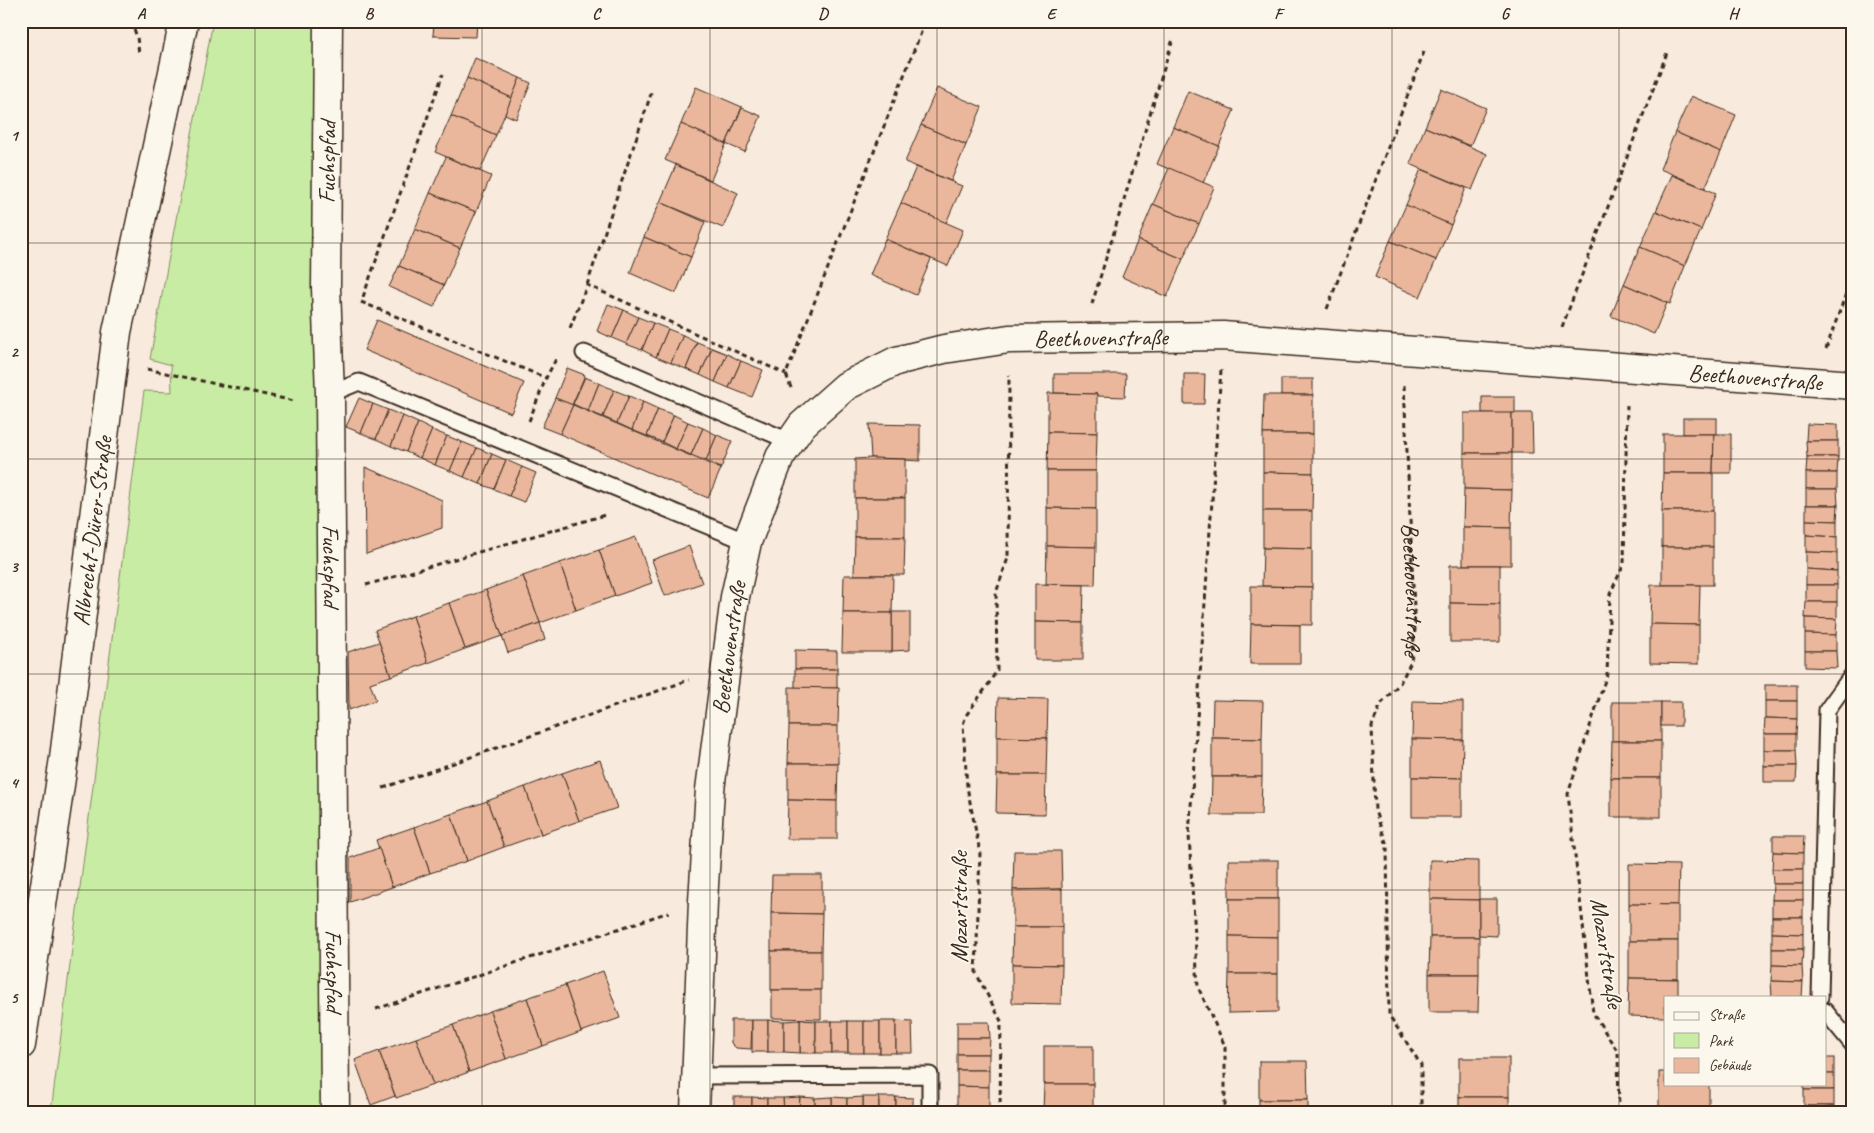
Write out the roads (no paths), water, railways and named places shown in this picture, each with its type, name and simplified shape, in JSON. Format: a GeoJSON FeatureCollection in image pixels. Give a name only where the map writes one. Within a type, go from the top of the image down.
{"type":"FeatureCollection","features":[{"type":"Feature","properties":{"kind":"street","name":"Albrecht-Dürer-Straße"},"geometry":{"type":"LineString","coordinates":[[21,1045],[64,758],[119,322],[184,21]]}},
{"type":"Feature","properties":{"kind":"street","name":"Fuchspfad"},"geometry":{"type":"LineString","coordinates":[[328,21],[326,288],[330,401],[335,1112]]}},
{"type":"Feature","properties":{"kind":"street","name":"Beethovenstraße"},"geometry":{"type":"LineString","coordinates":[[695,1112],[703,901],[710,790],[735,597],[747,542],[780,457],[796,433],[846,386],[896,361],[944,349],[1009,339],[1223,336],[1853,385]]}},
{"type":"Feature","properties":{"kind":"lane"},"geometry":{"type":"LineString","coordinates":[[584,354],[796,433]]}},
{"type":"Feature","properties":{"kind":"lane"},"geometry":{"type":"LineString","coordinates":[[330,401],[359,382],[747,542]]}},
{"type":"Feature","properties":{"kind":"lane"},"geometry":{"type":"LineString","coordinates":[[1820,996],[1826,710],[1853,674]]}},
{"type":"Feature","properties":{"kind":"lane"},"geometry":{"type":"LineString","coordinates":[[1826,1012],[1853,1045]]}},
{"type":"Feature","properties":{"kind":"lane"},"geometry":{"type":"LineString","coordinates":[[695,1076],[930,1076],[930,1112]]}}]}
